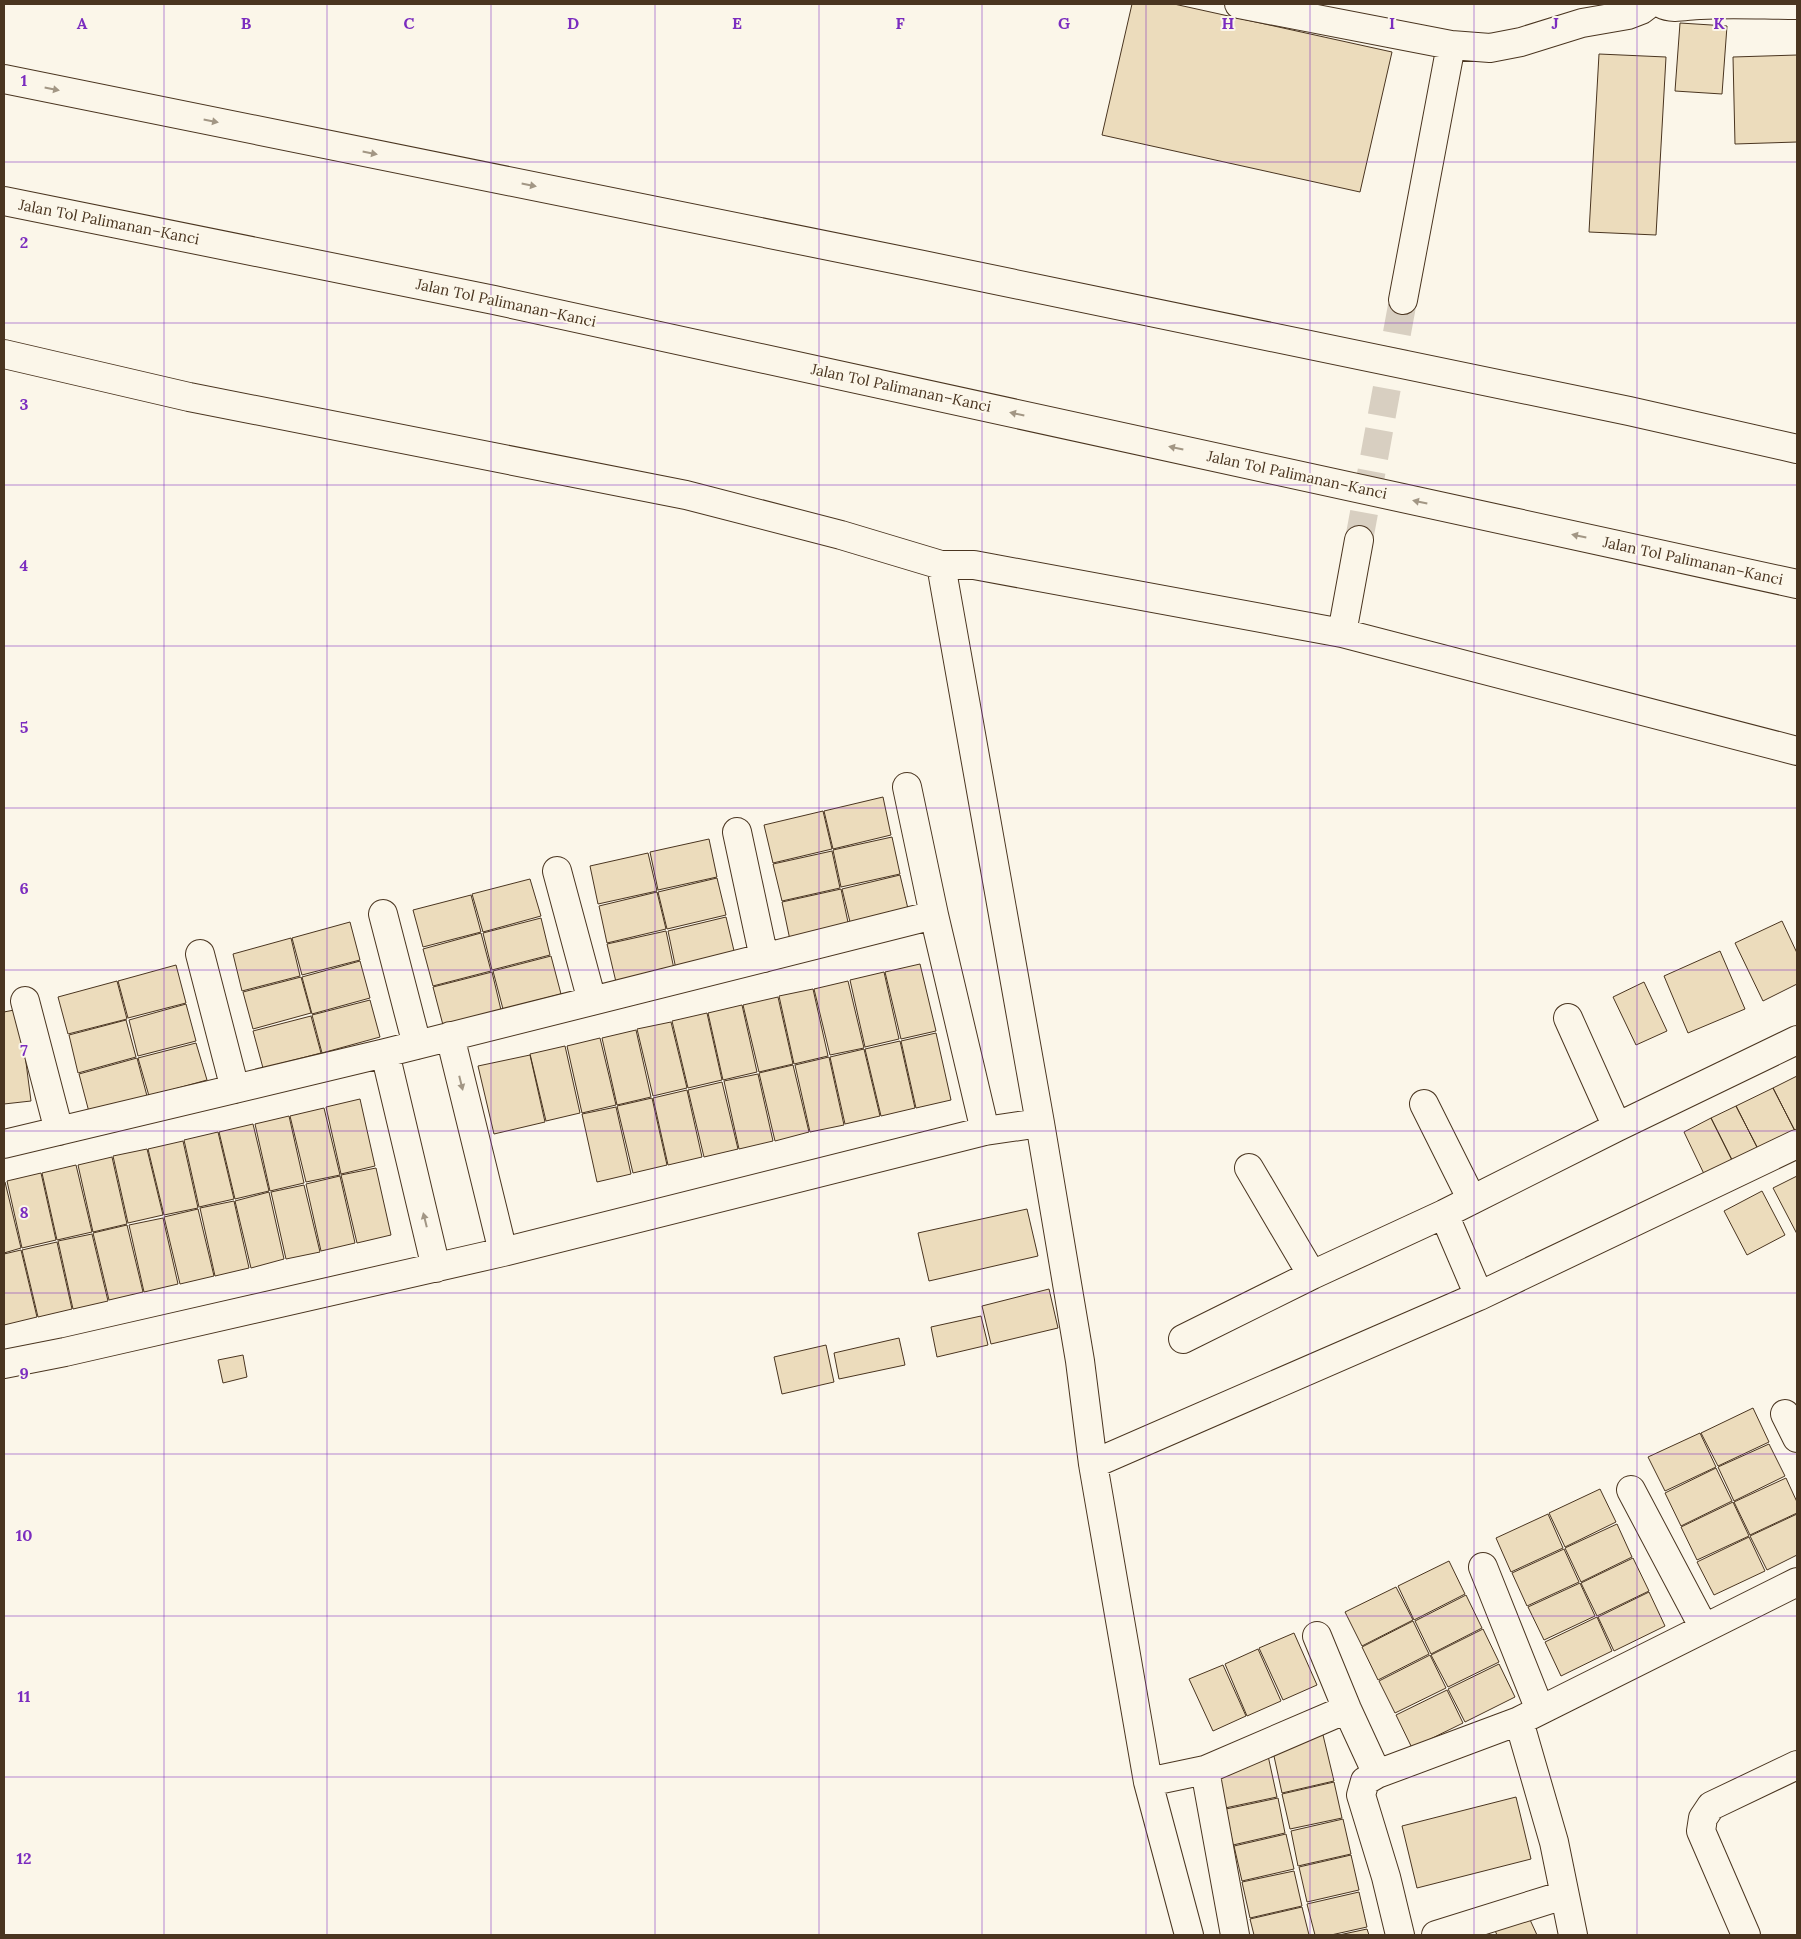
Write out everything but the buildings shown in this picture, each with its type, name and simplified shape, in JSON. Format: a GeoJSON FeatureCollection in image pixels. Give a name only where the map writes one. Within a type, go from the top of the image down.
{"type":"FeatureCollection","features":[{"type":"Feature","properties":{"kind":"main road"},"geometry":{"type":"LineString","coordinates":[[1239,4],[1451,45],[1490,48],[1521,42],[1582,23],[1628,15],[1642,10],[1649,4]]}},
{"type":"Feature","properties":{"kind":"main road"},"geometry":{"type":"LineString","coordinates":[[1662,4],[1682,7],[1699,5],[1797,5]]}},
{"type":"Feature","properties":{"kind":"main road"},"geometry":{"type":"LineString","coordinates":[[1403,300],[1451,45]]}},
{"type":"Feature","properties":{"kind":"main road"},"geometry":{"type":"LineString","coordinates":[[4,80],[923,264],[1628,411],[1797,449]]}},
{"type":"Feature","properties":{"kind":"main road","name":"Jalan Tol Palimanan–Kanci"},"geometry":{"type":"LineString","coordinates":[[4,201],[494,300],[1797,584]]}},
{"type":"Feature","properties":{"kind":"main road"},"geometry":{"type":"LineString","coordinates":[[4,354],[189,397],[686,495],[841,535],[941,565],[974,565],[1342,633],[1797,751]]}},
{"type":"Feature","properties":{"kind":"main road"},"geometry":{"type":"LineString","coordinates":[[1342,633],[1359,540]]}},
{"type":"Feature","properties":{"kind":"main road"},"geometry":{"type":"LineString","coordinates":[[941,565],[1040,1123],[1080,1361],[1093,1464],[1148,1782],[1189,1935]]}},
{"type":"Feature","properties":{"kind":"main road"},"geometry":{"type":"LineString","coordinates":[[907,787],[934,915],[985,1131]]}},
{"type":"Feature","properties":{"kind":"main road"},"geometry":{"type":"LineString","coordinates":[[737,832],[764,958]]}},
{"type":"Feature","properties":{"kind":"main road"},"geometry":{"type":"LineString","coordinates":[[558,870],[592,1001]]}},
{"type":"Feature","properties":{"kind":"main road"},"geometry":{"type":"LineString","coordinates":[[383,914],[417,1045]]}},
{"type":"Feature","properties":{"kind":"main road"},"geometry":{"type":"LineString","coordinates":[[4,1144],[385,1053],[934,915]]}},
{"type":"Feature","properties":{"kind":"main road"},"geometry":{"type":"LineString","coordinates":[[200,954],[235,1088]]}},
{"type":"Feature","properties":{"kind":"main road"},"geometry":{"type":"LineString","coordinates":[[25,1001],[59,1131]]}},
{"type":"Feature","properties":{"kind":"main road"},"geometry":{"type":"LineString","coordinates":[[1568,1018],[1617,1127]]}},
{"type":"Feature","properties":{"kind":"main road"},"geometry":{"type":"LineString","coordinates":[[450,1036],[503,1252]]}},
{"type":"Feature","properties":{"kind":"main road"},"geometry":{"type":"LineString","coordinates":[[1183,1339],[1312,1275],[1444,1214],[1617,1127],[1797,1040]]}},
{"type":"Feature","properties":{"kind":"main road"},"geometry":{"type":"LineString","coordinates":[[385,1053],[436,1268]]}},
{"type":"Feature","properties":{"kind":"main road"},"geometry":{"type":"LineString","coordinates":[[1424,1104],[1472,1200]]}},
{"type":"Feature","properties":{"kind":"main road"},"geometry":{"type":"LineString","coordinates":[[4,1364],[65,1352],[436,1268],[985,1131],[1040,1123]]}},
{"type":"Feature","properties":{"kind":"main road"},"geometry":{"type":"LineString","coordinates":[[1093,1464],[1479,1296],[1797,1144]]}},
{"type":"Feature","properties":{"kind":"main road"},"geometry":{"type":"LineString","coordinates":[[1250,1168],[1312,1275]]}},
{"type":"Feature","properties":{"kind":"main road"},"geometry":{"type":"LineString","coordinates":[[1444,1214],[1479,1296]]}},
{"type":"Feature","properties":{"kind":"main road"},"geometry":{"type":"LineString","coordinates":[[1785,1414],[1797,1438]]}},
{"type":"Feature","properties":{"kind":"main road"},"geometry":{"type":"LineString","coordinates":[[1631,1490],[1704,1628]]}},
{"type":"Feature","properties":{"kind":"main road"},"geometry":{"type":"LineString","coordinates":[[1483,1567],[1530,1715],[1573,1935]]}},
{"type":"Feature","properties":{"kind":"main road"},"geometry":{"type":"LineString","coordinates":[[1400,1935],[1386,1877],[1361,1795],[1365,1781],[1377,1774],[1530,1715],[1797,1582]]}},
{"type":"Feature","properties":{"kind":"main road"},"geometry":{"type":"LineString","coordinates":[[1316,1636],[1377,1774]]}},
{"type":"Feature","properties":{"kind":"main road"},"geometry":{"type":"LineString","coordinates":[[1148,1782],[1204,1770],[1347,1709]]}},
{"type":"Feature","properties":{"kind":"main road"},"geometry":{"type":"LineString","coordinates":[[1746,1935],[1701,1831],[1703,1818],[1711,1806],[1797,1765]]}},
{"type":"Feature","properties":{"kind":"main road"},"geometry":{"type":"LineString","coordinates":[[1204,1770],[1235,1935]]}},
{"type":"Feature","properties":{"kind":"main road"},"geometry":{"type":"LineString","coordinates":[[1436,1935],[1564,1895]]}},
{"type":"Feature","properties":{"kind":"tunnel"},"geometry":{"type":"LineString","coordinates":[[1359,540],[1403,300]]}}]}
